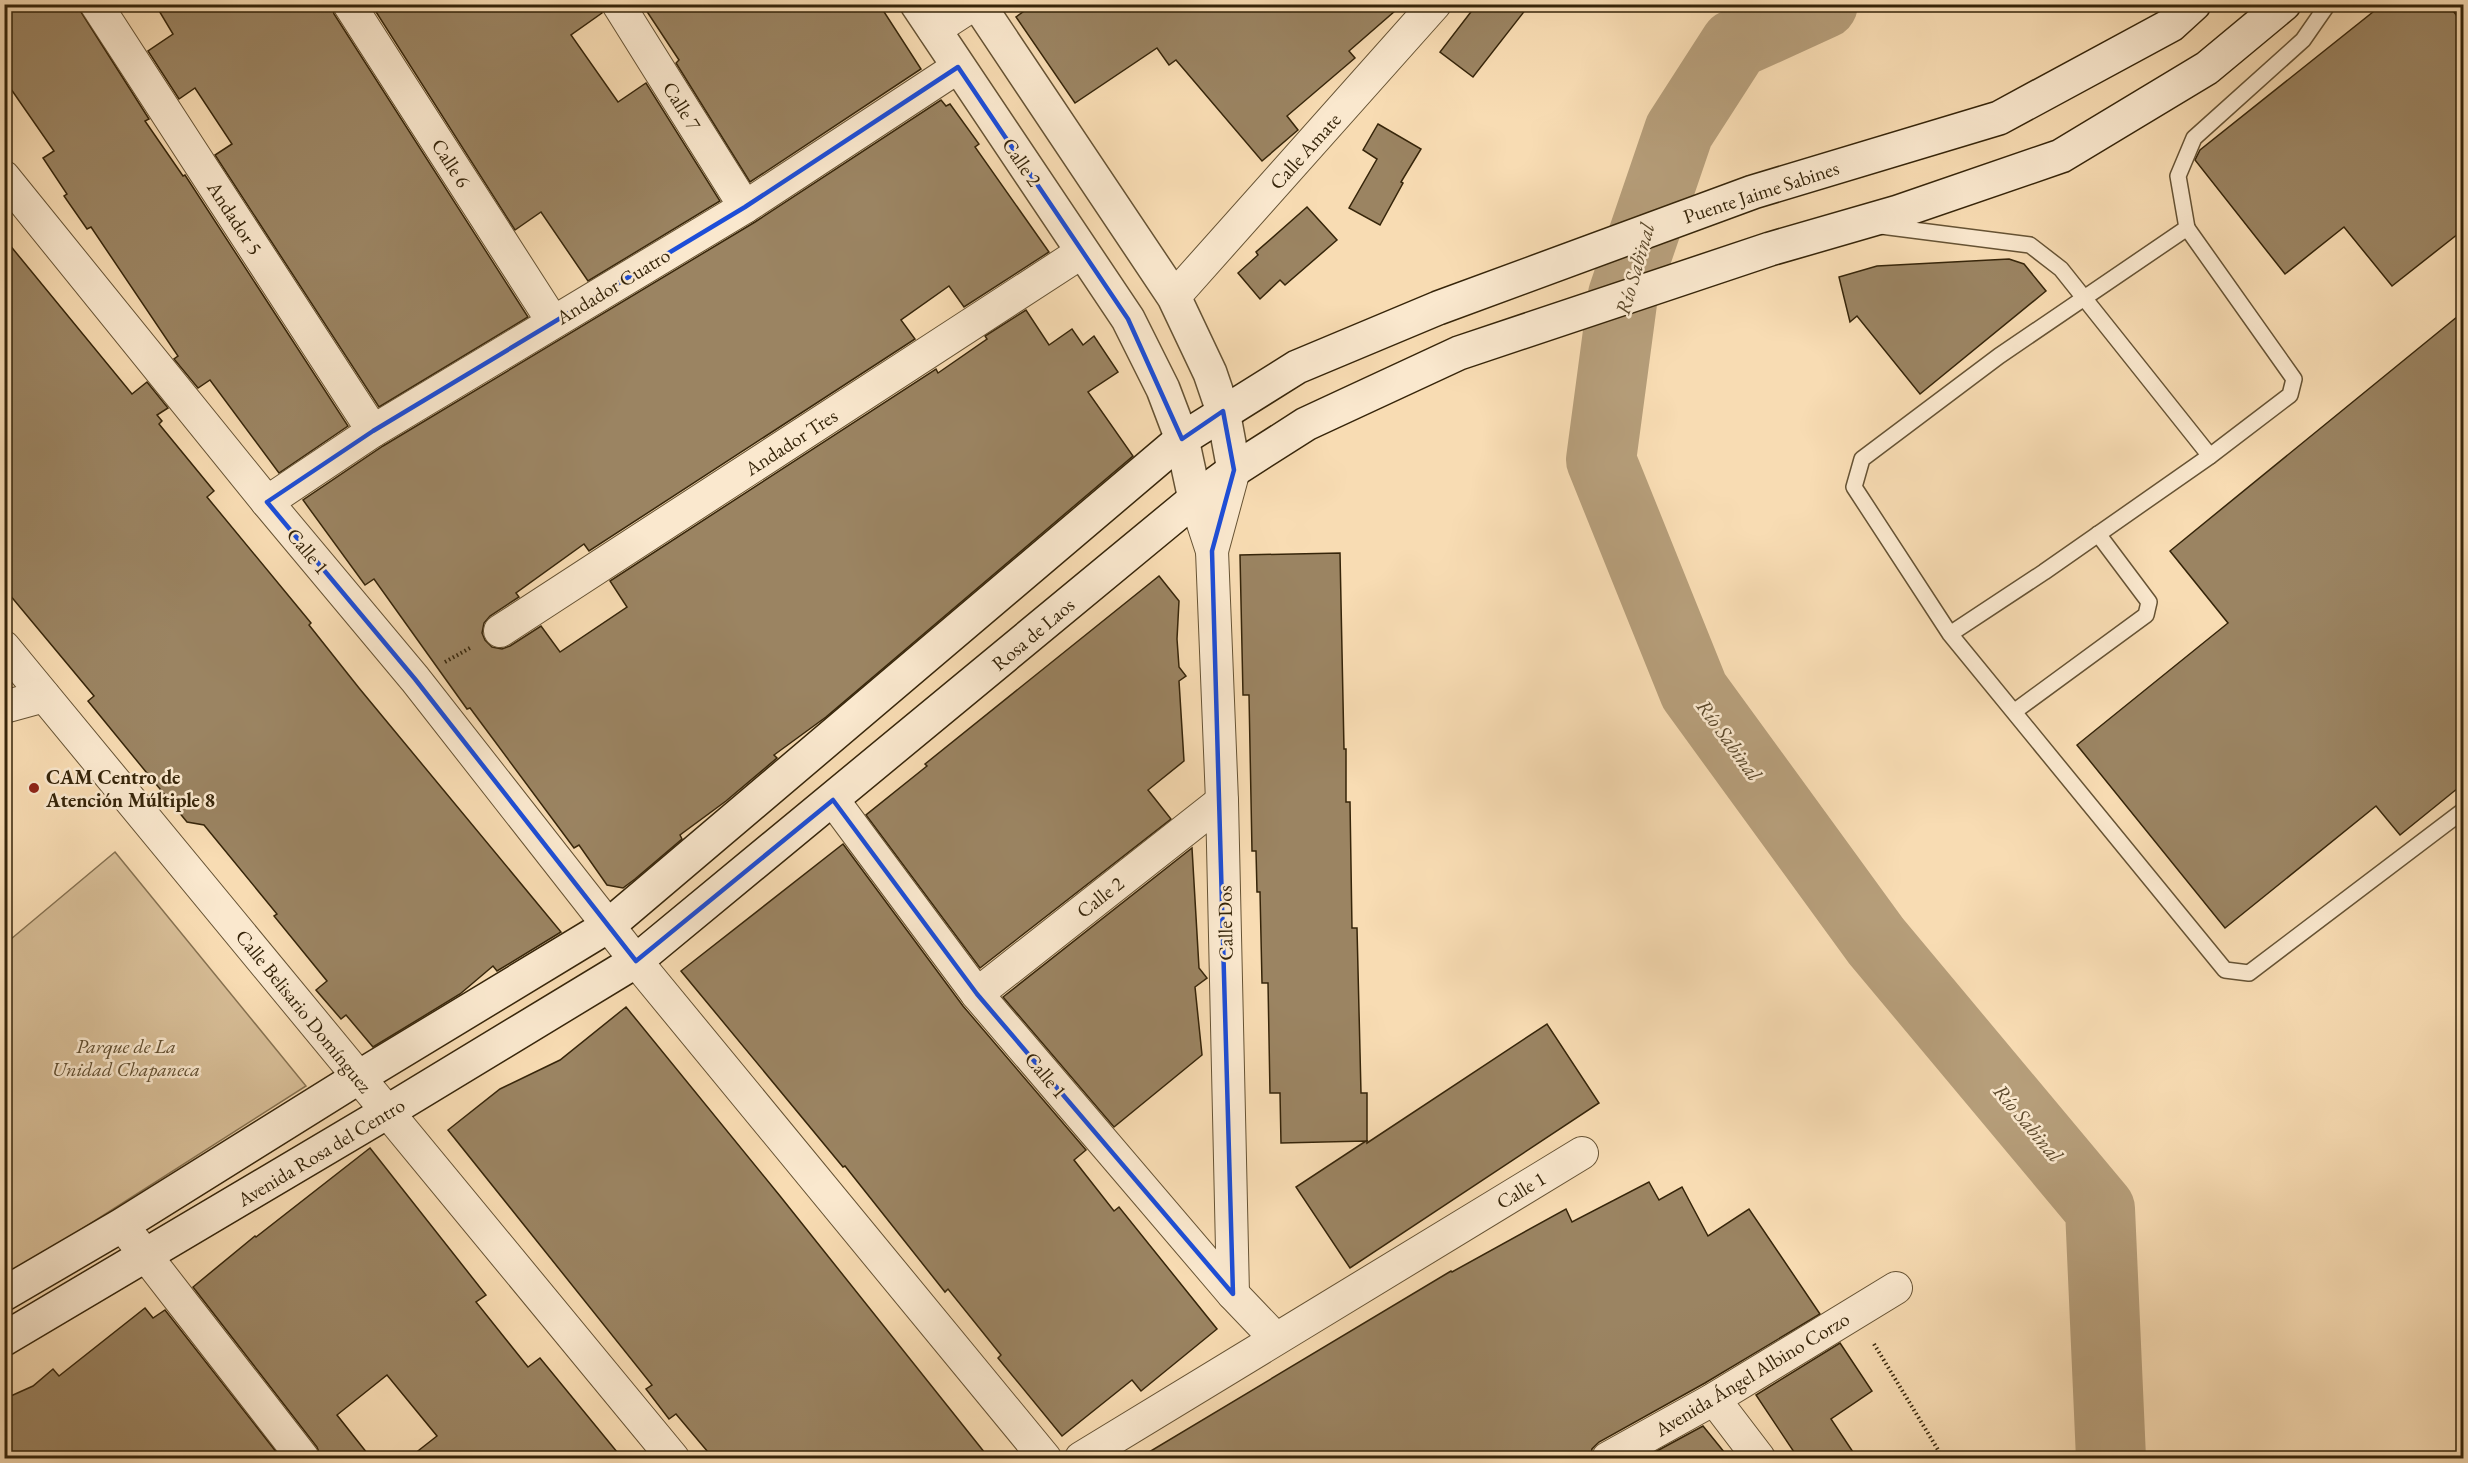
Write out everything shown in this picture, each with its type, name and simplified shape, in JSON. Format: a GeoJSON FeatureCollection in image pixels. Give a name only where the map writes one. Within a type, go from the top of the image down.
{"type":"FeatureCollection","features":[{"type":"Feature","properties":{"kind":"main road"},"geometry":{"type":"LineString","coordinates":[[976,4],[1174,297],[1210,373],[1223,411],[1234,470]]}},
{"type":"Feature","properties":{"kind":"main road","name":"Puente Jaime Sabines"},"geometry":{"type":"LineString","coordinates":[[1182,439],[1223,411],[1297,368],[1438,308],[1753,192],[1999,118],[2171,25],[2194,4]]}},
{"type":"Feature","properties":{"kind":"main road"},"geometry":{"type":"LineString","coordinates":[[1859,223],[2061,156],[2207,68],[2284,4]]}},
{"type":"Feature","properties":{"kind":"main road","name":"Calle 2"},"geometry":{"type":"LineString","coordinates":[[926,17],[1128,319],[1163,390],[1182,439],[1195,500]]}},
{"type":"Feature","properties":{"kind":"main road","name":"Rosa de Laos"},"geometry":{"type":"LineString","coordinates":[[636,961],[1195,500],[1234,470],[1306,424],[1459,353],[1770,249],[1859,223]]}},
{"type":"Feature","properties":{"kind":"main road"},"geometry":{"type":"LineString","coordinates":[[4,1294],[122,1225],[359,1077],[608,926],[1182,439]]}},
{"type":"Feature","properties":{"kind":"main road","name":"Avenida Rosa del Centro"},"geometry":{"type":"LineString","coordinates":[[4,1339],[146,1257],[636,961]]}},
{"type":"Feature","properties":{"kind":"street","name":"Andador 5"},"geometry":{"type":"LineString","coordinates":[[96,4],[373,431]]}},
{"type":"Feature","properties":{"kind":"street","name":"Calle 6"},"geometry":{"type":"LineString","coordinates":[[348,4],[553,322]]}},
{"type":"Feature","properties":{"kind":"street","name":"Calle 7"},"geometry":{"type":"LineString","coordinates":[[618,4],[745,207]]}},
{"type":"Feature","properties":{"kind":"street"},"geometry":{"type":"LineString","coordinates":[[926,17],[976,4]]}},
{"type":"Feature","properties":{"kind":"street","name":"Calle Amate"},"geometry":{"type":"LineString","coordinates":[[1174,297],[1435,4]]}},
{"type":"Feature","properties":{"kind":"street","name":"Andador Cuatro"},"geometry":{"type":"LineString","coordinates":[[267,502],[373,431],[745,207],[958,68]]}},
{"type":"Feature","properties":{"kind":"street","name":"Calle 1"},"geometry":{"type":"LineString","coordinates":[[4,177],[267,502],[415,679],[636,961]]}},
{"type":"Feature","properties":{"kind":"street","name":"Andador Tres"},"geometry":{"type":"LineString","coordinates":[[500,632],[1082,252]]}},
{"type":"Feature","properties":{"kind":"street","name":"Calle Dos"},"geometry":{"type":"LineString","coordinates":[[1212,551],[1234,470]]}},
{"type":"Feature","properties":{"kind":"street","name":"Calle Dos"},"geometry":{"type":"LineString","coordinates":[[1195,500],[1212,551],[1222,801],[1233,1294]]}},
{"type":"Feature","properties":{"kind":"street","name":"Calle Belisario Domínguez"},"geometry":{"type":"LineString","coordinates":[[4,647],[673,1458]]}},
{"type":"Feature","properties":{"kind":"street"},"geometry":{"type":"LineString","coordinates":[[4,707],[44,696]]}},
{"type":"Feature","properties":{"kind":"street","name":"Calle 1"},"geometry":{"type":"LineString","coordinates":[[832,800],[978,994],[1233,1294],[1275,1338]]}},
{"type":"Feature","properties":{"kind":"street","name":"Calle 2"},"geometry":{"type":"LineString","coordinates":[[978,994],[1222,801]]}},
{"type":"Feature","properties":{"kind":"street"},"geometry":{"type":"LineString","coordinates":[[636,961],[1045,1458]]}},
{"type":"Feature","properties":{"kind":"street","name":"Calle 1"},"geometry":{"type":"LineString","coordinates":[[1081,1458],[1582,1153]]}},
{"type":"Feature","properties":{"kind":"street"},"geometry":{"type":"LineString","coordinates":[[122,1225],[303,1458]]}},
{"type":"Feature","properties":{"kind":"street","name":"Avenida Ángel Albino Corzo"},"geometry":{"type":"LineString","coordinates":[[1608,1458],[1714,1399],[1896,1288]]}},
{"type":"Feature","properties":{"kind":"street"},"geometry":{"type":"LineString","coordinates":[[1714,1399],[1759,1458]]}},
{"type":"Feature","properties":{"kind":"lane"},"geometry":{"type":"LineString","coordinates":[[1950,634],[2210,456],[2290,395],[2294,379],[2187,228],[2178,177],[2194,138],[2303,40],[2328,4]]}},
{"type":"Feature","properties":{"kind":"lane"},"geometry":{"type":"LineString","coordinates":[[1859,223],[2030,245],[2061,269],[2210,456]]}},
{"type":"Feature","properties":{"kind":"lane"},"geometry":{"type":"LineString","coordinates":[[2187,228],[2086,299],[1999,356],[1862,459],[1854,487],[1950,634],[2225,970],[2249,973],[2463,810]]}},
{"type":"Feature","properties":{"kind":"lane"},"geometry":{"type":"LineString","coordinates":[[2015,711],[2146,615],[2149,602],[2098,534]]}},
{"type":"Feature","properties":{"kind":"path"},"geometry":{"type":"LineString","coordinates":[[415,679],[500,632]]}},
{"type":"Feature","properties":{"kind":"path"},"geometry":{"type":"LineString","coordinates":[[1855,1313],[1943,1458]]}},
{"type":"Feature","properties":{"kind":"highlighted area"},"geometry":{"type":"Polygon","coordinates":[[[958,67],[1128,319],[1182,439],[1223,411],[1234,470],[1212,551],[1233,1294],[977,994],[833,800],[636,961],[415,679],[267,502],[373,431],[745,207],[958,67]]]}},
{"type":"Feature","properties":{"kind":"green space","name":"Parque de La Unidad Chapaneca"},"geometry":{"type":"Polygon","coordinates":[[[115,852],[306,1086],[5,1278],[5,944],[115,852]]]}},
{"type":"Feature","properties":{"kind":"building"},"geometry":{"type":"Polygon","coordinates":[[[4,4],[76,4],[149,119],[145,121],[183,176],[185,175],[348,426],[279,473],[210,380],[198,388],[174,359],[178,356],[91,227],[87,229],[64,196],[67,194],[43,158],[54,151],[4,79],[4,4]]]}},
{"type":"Feature","properties":{"kind":"building"},"geometry":{"type":"Polygon","coordinates":[[[155,4],[331,4],[334,14],[528,317],[379,407],[215,155],[232,144],[195,88],[179,99],[148,51],[173,34],[155,4]]]}},
{"type":"Feature","properties":{"kind":"building"},"geometry":{"type":"Polygon","coordinates":[[[371,4],[600,4],[602,13],[571,35],[618,102],[646,83],[720,201],[588,281],[541,212],[515,230],[371,4]]]}},
{"type":"Feature","properties":{"kind":"building"},"geometry":{"type":"Polygon","coordinates":[[[642,4],[879,4],[921,69],[750,182],[676,63],[679,60],[642,4]]]}},
{"type":"Feature","properties":{"kind":"building"},"geometry":{"type":"Polygon","coordinates":[[[1034,4],[1403,4],[1349,51],[1355,58],[1287,116],[1298,130],[1262,161],[1176,60],[1169,65],[1157,48],[1075,103],[1016,17],[1034,4]]]}},
{"type":"Feature","properties":{"kind":"building"},"geometry":{"type":"Polygon","coordinates":[[[1477,4],[1530,4],[1473,77],[1440,52],[1477,4]]]}},
{"type":"Feature","properties":{"kind":"building"},"geometry":{"type":"Polygon","coordinates":[[[2383,4],[2448,4],[2463,24],[2463,230],[2392,286],[2344,227],[2285,274],[2195,160],[2200,150],[2383,4]]]}},
{"type":"Feature","properties":{"kind":"building"},"geometry":{"type":"Polygon","coordinates":[[[941,100],[946,106],[950,104],[979,144],[975,147],[1049,252],[964,307],[949,286],[901,320],[915,339],[589,551],[584,544],[516,593],[519,597],[490,616],[484,623],[482,633],[485,640],[492,647],[502,649],[541,626],[560,652],[627,607],[610,581],[936,369],[938,373],[987,339],[985,336],[1026,310],[1049,345],[1072,329],[1083,345],[1094,336],[1118,372],[1088,392],[1133,456],[826,717],[774,755],[777,758],[726,801],[680,835],[682,839],[635,879],[623,888],[607,885],[579,845],[574,848],[470,708],[467,709],[374,579],[365,585],[303,500],[383,446],[755,222],[941,100]]]}},
{"type":"Feature","properties":{"kind":"building"},"geometry":{"type":"Polygon","coordinates":[[[1378,124],[1421,149],[1401,182],[1403,183],[1380,225],[1349,208],[1377,159],[1363,150],[1378,124]]]}},
{"type":"Feature","properties":{"kind":"building"},"geometry":{"type":"Polygon","coordinates":[[[1307,207],[1337,240],[1285,285],[1280,280],[1260,299],[1238,273],[1258,255],[1256,252],[1307,207]]]}},
{"type":"Feature","properties":{"kind":"building"},"geometry":{"type":"Polygon","coordinates":[[[4,238],[132,394],[147,382],[168,408],[157,415],[162,421],[159,424],[214,491],[207,497],[311,623],[309,625],[359,688],[561,932],[497,971],[493,966],[460,994],[373,1047],[346,1015],[341,1019],[316,990],[327,981],[274,916],[277,914],[204,825],[187,822],[88,701],[94,696],[4,588],[4,238]]]}},
{"type":"Feature","properties":{"kind":"building"},"geometry":{"type":"Polygon","coordinates":[[[2009,259],[2024,264],[2046,291],[1920,394],[1857,316],[1850,322],[1839,277],[1877,266],[2009,259]]]}},
{"type":"Feature","properties":{"kind":"building"},"geometry":{"type":"Polygon","coordinates":[[[2463,312],[2463,784],[2400,835],[2376,806],[2225,928],[2077,745],[2228,623],[2170,551],[2463,312]]]}},
{"type":"Feature","properties":{"kind":"building"},"geometry":{"type":"Polygon","coordinates":[[[1340,553],[1346,802],[1350,802],[1352,928],[1357,928],[1361,1093],[1367,1093],[1367,1143],[1547,1024],[1599,1103],[1350,1268],[1296,1187],[1366,1141],[1281,1143],[1280,1093],[1270,1093],[1268,983],[1262,983],[1260,892],[1257,892],[1256,851],[1252,851],[1249,695],[1243,695],[1240,555],[1340,553]]]}},
{"type":"Feature","properties":{"kind":"building"},"geometry":{"type":"Polygon","coordinates":[[[1159,576],[1179,601],[1177,639],[1179,667],[1186,676],[1179,681],[1184,761],[1148,790],[1171,819],[980,968],[866,815],[927,766],[925,764],[1159,576]]]}},
{"type":"Feature","properties":{"kind":"building"},"geometry":{"type":"Polygon","coordinates":[[[843,844],[963,1006],[1086,1150],[1074,1160],[1114,1211],[1119,1207],[1217,1329],[1141,1391],[1132,1380],[1062,1436],[998,1358],[1001,1355],[948,1289],[945,1292],[845,1166],[843,1167],[681,971],[843,844]]]}},
{"type":"Feature","properties":{"kind":"building"},"geometry":{"type":"Polygon","coordinates":[[[1192,848],[1199,968],[1207,978],[1195,987],[1202,1055],[1114,1127],[1003,997],[1192,848]]]}},
{"type":"Feature","properties":{"kind":"building"},"geometry":{"type":"Polygon","coordinates":[[[626,1007],[989,1458],[713,1458],[676,1414],[669,1419],[646,1389],[652,1385],[448,1130],[500,1089],[560,1060],[626,1007]]]}},
{"type":"Feature","properties":{"kind":"building"},"geometry":{"type":"Polygon","coordinates":[[[370,1148],[486,1295],[476,1302],[528,1367],[540,1358],[622,1458],[409,1458],[437,1436],[387,1375],[337,1415],[371,1458],[321,1458],[317,1447],[193,1287],[255,1236],[370,1148]]]}},
{"type":"Feature","properties":{"kind":"building"},"geometry":{"type":"Polygon","coordinates":[[[1649,1182],[1659,1200],[1682,1187],[1708,1236],[1749,1209],[1820,1314],[1705,1383],[1599,1442],[1592,1449],[1590,1458],[1139,1458],[1451,1271],[1566,1209],[1572,1222],[1649,1182]]]}},
{"type":"Feature","properties":{"kind":"building"},"geometry":{"type":"Polygon","coordinates":[[[145,1308],[153,1318],[165,1310],[281,1458],[4,1458],[4,1399],[33,1386],[53,1369],[59,1376],[145,1308]]]}},
{"type":"Feature","properties":{"kind":"building"},"geometry":{"type":"Polygon","coordinates":[[[1840,1343],[1872,1391],[1831,1419],[1857,1458],[1798,1458],[1756,1395],[1840,1343]]]}},
{"type":"Feature","properties":{"kind":"building"},"geometry":{"type":"Polygon","coordinates":[[[1703,1426],[1729,1458],[1644,1458],[1703,1426]]]}},
{"type":"Feature","properties":{"kind":"waterway","name":"Río Sabinal"},"geometry":{"type":"LineString","coordinates":[[1823,4],[1735,44],[1679,131],[1623,295],[1601,460],[1694,691],[1876,941],[2100,1209],[2111,1458]]}},
{"type":"Feature","properties":{"kind":"place","name":"CAM Centro de Atención Múltiple 8"},"geometry":{"type":"Point","coordinates":[34,788]}}]}
